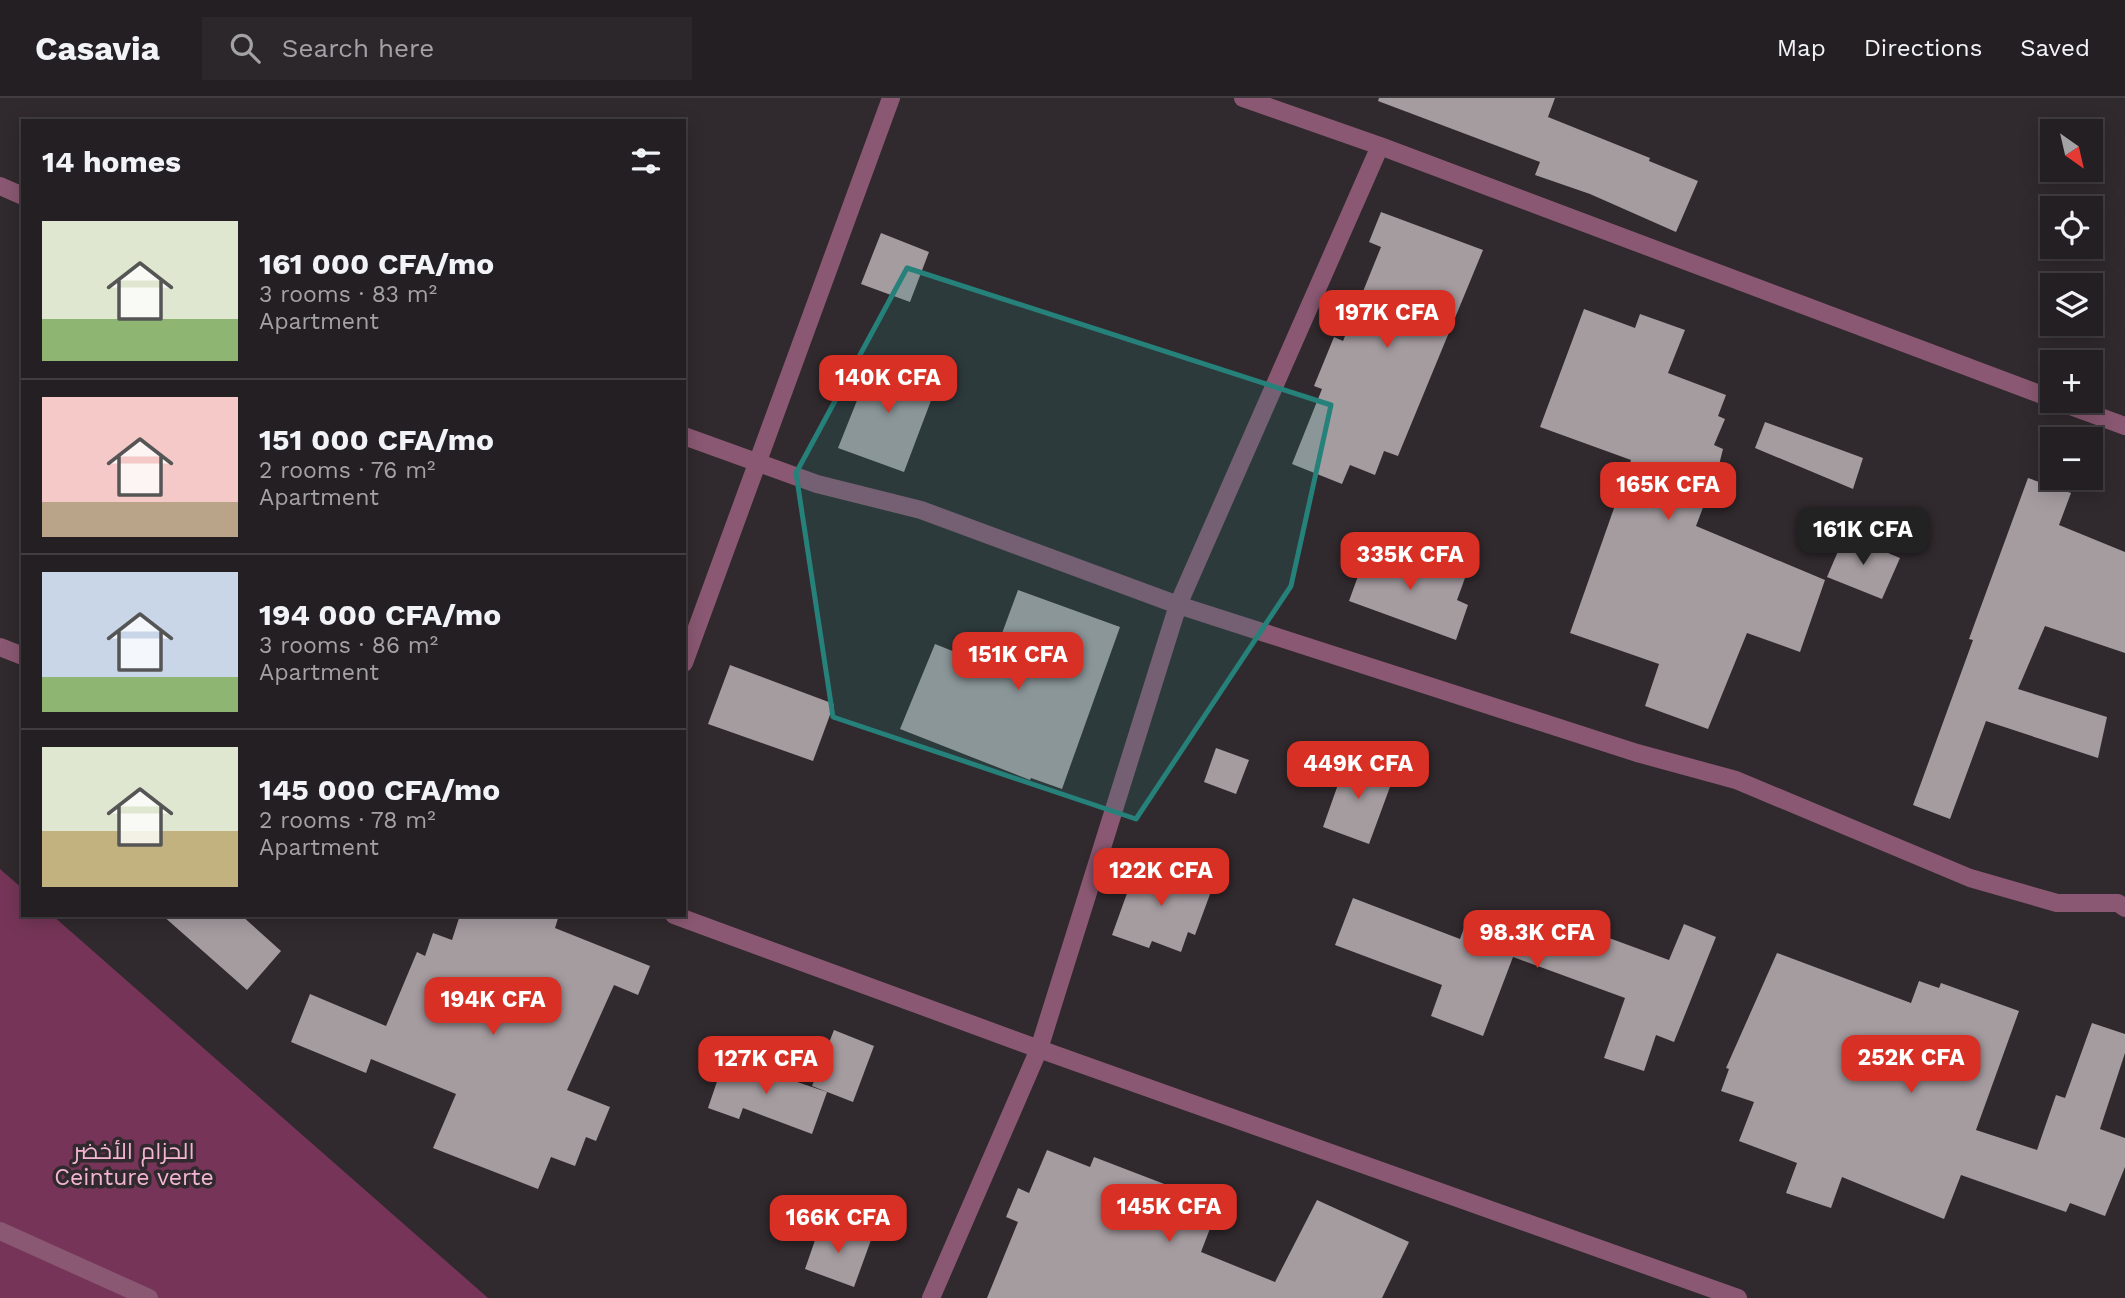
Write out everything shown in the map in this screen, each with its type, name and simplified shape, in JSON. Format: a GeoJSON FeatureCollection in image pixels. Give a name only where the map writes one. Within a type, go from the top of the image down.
{"type":"FeatureCollection","features":[{"type":"Feature","properties":{"kind":"street"},"geometry":{"type":"LineString","coordinates":[[686,658],[891,98]]}},
{"type":"Feature","properties":{"kind":"street"},"geometry":{"type":"LineString","coordinates":[[1243,98],[1380,146],[2040,394]]}},
{"type":"Feature","properties":{"kind":"street"},"geometry":{"type":"LineString","coordinates":[[931,1298],[1039,1049],[1178,605],[1380,146]]}},
{"type":"Feature","properties":{"kind":"street"},"geometry":{"type":"LineString","coordinates":[[0,186],[21,195]]}},
{"type":"Feature","properties":{"kind":"street"},"geometry":{"type":"LineString","coordinates":[[2090,413],[2125,426]]}},
{"type":"Feature","properties":{"kind":"street"},"geometry":{"type":"LineString","coordinates":[[686,437],[817,484],[921,510],[1178,605],[1637,753],[1736,780],[1970,878],[2057,903],[2118,903],[2125,908]]}},
{"type":"Feature","properties":{"kind":"street"},"geometry":{"type":"LineString","coordinates":[[0,647],[21,655]]}},
{"type":"Feature","properties":{"kind":"street"},"geometry":{"type":"LineString","coordinates":[[679,917],[1039,1049],[1738,1298]]}},
{"type":"Feature","properties":{"kind":"street"},"geometry":{"type":"LineString","coordinates":[[0,1231],[149,1298]]}},
{"type":"Feature","properties":{"kind":"highlighted area"},"geometry":{"type":"Polygon","coordinates":[[[907,268],[1331,405],[1291,586],[1136,819],[833,717],[796,473],[907,268]]]}},
{"type":"Feature","properties":{"kind":"green space","name":"الحزام الأخضر Ceinture verte"},"geometry":{"type":"Polygon","coordinates":[[[0,869],[21,887],[21,917],[54,917],[488,1298],[0,1298],[0,869]]]}},
{"type":"Feature","properties":{"kind":"building"},"geometry":{"type":"Polygon","coordinates":[[[1379,98],[1555,98],[1548,117],[1650,158],[1649,161],[1698,181],[1676,232],[1590,194],[1535,175],[1540,162],[1378,101],[1379,98]]]}},
{"type":"Feature","properties":{"kind":"building"},"geometry":{"type":"Polygon","coordinates":[[[1381,212],[1483,250],[1398,456],[1384,451],[1375,475],[1350,465],[1342,484],[1292,464],[1322,389],[1314,386],[1334,337],[1343,341],[1381,247],[1369,242],[1381,212]]]}},
{"type":"Feature","properties":{"kind":"building"},"geometry":{"type":"Polygon","coordinates":[[[881,233],[929,252],[910,302],[861,284],[881,233]]]}},
{"type":"Feature","properties":{"kind":"building"},"geometry":{"type":"Polygon","coordinates":[[[1584,309],[1635,328],[1640,314],[1685,330],[1668,373],[1726,395],[1718,416],[1725,419],[1714,445],[1723,449],[1696,526],[1825,580],[1800,652],[1747,633],[1708,729],[1645,706],[1659,664],[1570,633],[1631,460],[1540,427],[1584,309]]]}},
{"type":"Feature","properties":{"kind":"building"},"geometry":{"type":"Polygon","coordinates":[[[874,358],[938,382],[904,472],[838,448],[874,358]]]}},
{"type":"Feature","properties":{"kind":"building"},"geometry":{"type":"Polygon","coordinates":[[[1765,422],[1863,458],[1853,489],[1755,448],[1765,422]]]}},
{"type":"Feature","properties":{"kind":"building"},"geometry":{"type":"Polygon","coordinates":[[[2028,478],[2040,482],[2040,490],[2062,490],[2071,493],[2059,525],[2125,552],[2125,653],[2045,626],[2018,689],[2107,717],[2098,758],[1986,721],[1950,819],[1913,805],[1973,640],[1969,639],[2028,478]]]}},
{"type":"Feature","properties":{"kind":"building"},"geometry":{"type":"Polygon","coordinates":[[[1845,535],[1900,558],[1882,599],[1827,577],[1845,535]]]}},
{"type":"Feature","properties":{"kind":"building"},"geometry":{"type":"Polygon","coordinates":[[[1370,543],[1465,578],[1457,600],[1468,605],[1456,640],[1349,601],[1370,543]]]}},
{"type":"Feature","properties":{"kind":"building"},"geometry":{"type":"Polygon","coordinates":[[[1018,590],[1120,627],[1062,789],[1031,778],[1030,780],[900,729],[935,644],[990,666],[1018,590]]]}},
{"type":"Feature","properties":{"kind":"building"},"geometry":{"type":"Polygon","coordinates":[[[730,665],[834,704],[813,761],[708,724],[730,665]]]}},
{"type":"Feature","properties":{"kind":"building"},"geometry":{"type":"Polygon","coordinates":[[[1216,748],[1249,760],[1236,794],[1204,782],[1216,748]]]}},
{"type":"Feature","properties":{"kind":"building"},"geometry":{"type":"Polygon","coordinates":[[[1347,759],[1394,776],[1369,844],[1323,827],[1347,759]]]}},
{"type":"Feature","properties":{"kind":"building"},"geometry":{"type":"Polygon","coordinates":[[[1139,860],[1213,886],[1195,935],[1188,932],[1181,952],[1152,941],[1149,948],[1112,935],[1139,860]]]}},
{"type":"Feature","properties":{"kind":"building"},"geometry":{"type":"Polygon","coordinates":[[[1353,898],[1460,939],[1468,917],[1498,928],[1505,911],[1575,937],[1579,927],[1669,960],[1684,924],[1716,937],[1674,1042],[1656,1035],[1644,1071],[1604,1058],[1625,998],[1513,957],[1483,1036],[1431,1016],[1442,985],[1335,945],[1353,898]]]}},
{"type":"Feature","properties":{"kind":"building"},"geometry":{"type":"Polygon","coordinates":[[[164,917],[243,917],[281,951],[247,990],[164,917]]]}},
{"type":"Feature","properties":{"kind":"building"},"geometry":{"type":"Polygon","coordinates":[[[459,917],[558,917],[555,928],[650,966],[638,995],[614,985],[567,1090],[610,1107],[596,1141],[586,1137],[575,1166],[551,1157],[538,1189],[433,1148],[456,1094],[371,1059],[366,1073],[291,1042],[310,994],[386,1026],[417,952],[425,956],[433,933],[452,940],[459,917]]]}},
{"type":"Feature","properties":{"kind":"building"},"geometry":{"type":"Polygon","coordinates":[[[1777,953],[1911,1003],[1919,981],[1939,988],[1941,983],[2019,1011],[1976,1130],[2037,1150],[2056,1095],[2065,1098],[2092,1023],[2125,1034],[2125,1053],[2100,1129],[2125,1138],[2125,1167],[2105,1216],[2070,1203],[2066,1212],[1961,1175],[1944,1219],[1842,1177],[1831,1208],[1786,1193],[1797,1163],[1739,1141],[1754,1102],[1721,1091],[1729,1069],[1726,1068],[1777,953]]]}},
{"type":"Feature","properties":{"kind":"building"},"geometry":{"type":"Polygon","coordinates":[[[834,1030],[874,1046],[853,1102],[812,1086],[834,1030]]]}},
{"type":"Feature","properties":{"kind":"building"},"geometry":{"type":"Polygon","coordinates":[[[725,1058],[827,1092],[812,1134],[743,1108],[739,1119],[708,1108],[725,1058]]]}},
{"type":"Feature","properties":{"kind":"building"},"geometry":{"type":"Polygon","coordinates":[[[1047,1150],[1090,1167],[1094,1157],[1219,1205],[1201,1252],[1275,1282],[1317,1200],[1409,1242],[1382,1298],[987,1298],[1018,1222],[1006,1217],[1018,1188],[1029,1193],[1047,1150]]]}},
{"type":"Feature","properties":{"kind":"building"},"geometry":{"type":"Polygon","coordinates":[[[821,1223],[871,1240],[854,1287],[805,1269],[821,1223]]]}}]}
